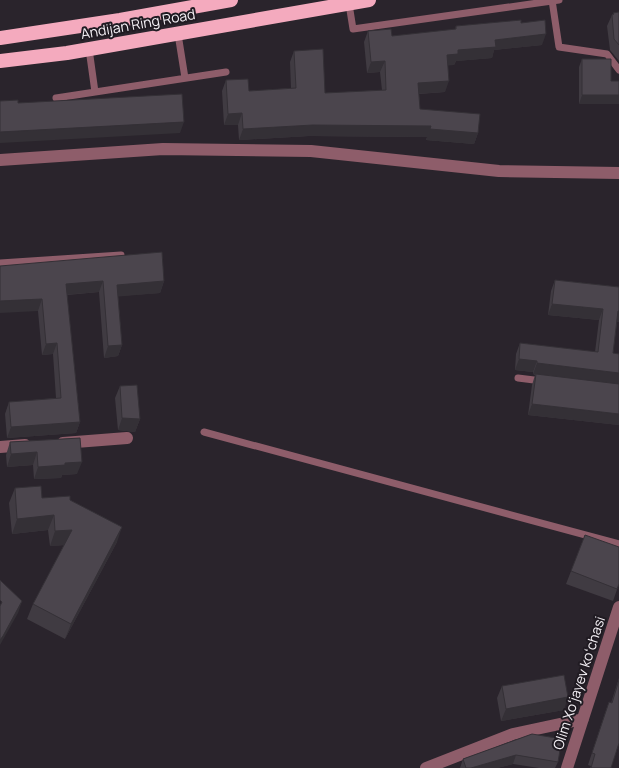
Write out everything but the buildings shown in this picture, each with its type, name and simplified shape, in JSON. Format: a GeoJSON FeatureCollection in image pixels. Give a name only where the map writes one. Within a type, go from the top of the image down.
{"type":"FeatureCollection","features":[{"type":"Feature","properties":{"kind":"highway","name":"Andijan Ring Road"},"geometry":{"type":"LineString","coordinates":[[0,38],[120,20],[231,0]]}},
{"type":"Feature","properties":{"kind":"highway","name":"Andijan Ring Road"},"geometry":{"type":"LineString","coordinates":[[0,61],[89,50],[369,0]]}},
{"type":"Feature","properties":{"kind":"street"},"geometry":{"type":"LineString","coordinates":[[0,160],[164,149],[311,151],[499,171],[619,173]]}},
{"type":"Feature","properties":{"kind":"street"},"geometry":{"type":"LineString","coordinates":[[0,447],[127,438]]}},
{"type":"Feature","properties":{"kind":"street","name":"Olim Xoʻjayev koʻchasi"},"geometry":{"type":"LineString","coordinates":[[567,768],[619,607]]}},
{"type":"Feature","properties":{"kind":"street"},"geometry":{"type":"LineString","coordinates":[[426,768],[513,734],[583,719]]}},
{"type":"Feature","properties":{"kind":"lane"},"geometry":{"type":"LineString","coordinates":[[349,4],[353,29],[554,0],[559,47],[607,54],[619,70]]}},
{"type":"Feature","properties":{"kind":"lane"},"geometry":{"type":"LineString","coordinates":[[178,34],[185,78]]}},
{"type":"Feature","properties":{"kind":"lane"},"geometry":{"type":"LineString","coordinates":[[89,50],[95,92]]}},
{"type":"Feature","properties":{"kind":"lane"},"geometry":{"type":"LineString","coordinates":[[56,98],[226,72]]}},
{"type":"Feature","properties":{"kind":"lane"},"geometry":{"type":"LineString","coordinates":[[0,262],[121,255]]}},
{"type":"Feature","properties":{"kind":"lane"},"geometry":{"type":"LineString","coordinates":[[518,378],[545,382]]}},
{"type":"Feature","properties":{"kind":"lane"},"geometry":{"type":"LineString","coordinates":[[204,432],[619,544]]}}]}
